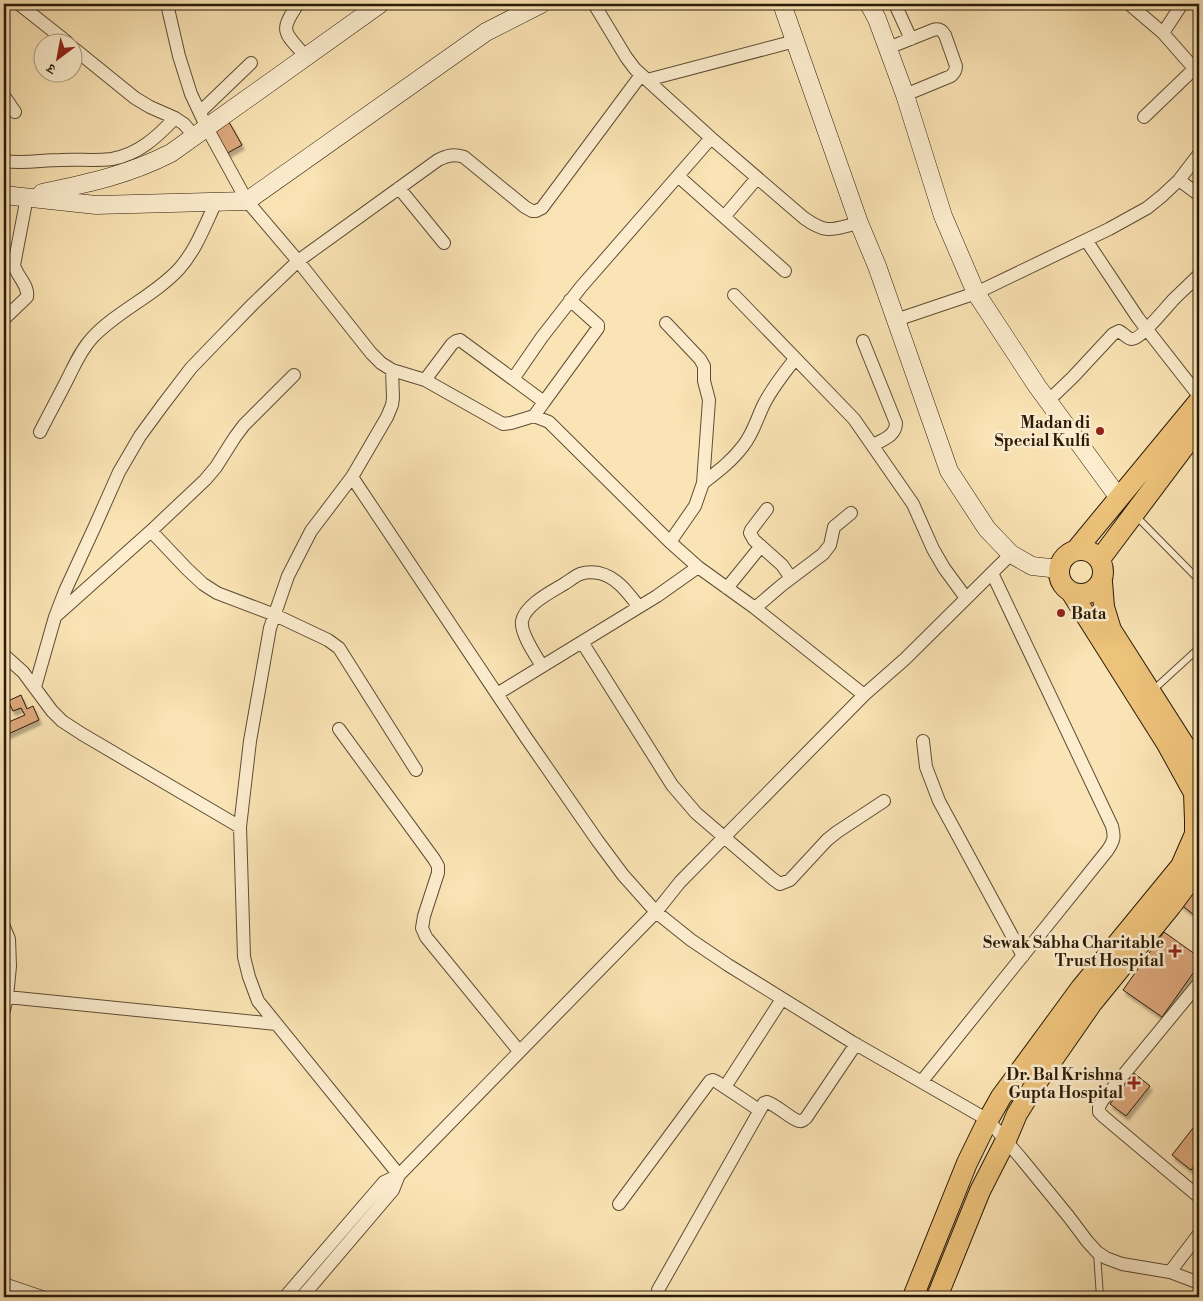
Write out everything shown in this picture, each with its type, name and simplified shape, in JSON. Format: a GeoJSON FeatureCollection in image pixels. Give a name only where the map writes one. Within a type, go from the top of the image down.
{"type":"FeatureCollection","features":[{"type":"Feature","properties":{"kind":"main road"},"geometry":{"type":"LineString","coordinates":[[913,1297],[967,1163],[1001,1097],[1081,988],[1181,866],[1195,834],[1194,794],[1167,744],[1071,592],[1063,586],[1059,569],[1062,560],[1076,550],[1199,401]]}},
{"type":"Feature","properties":{"kind":"main road"},"geometry":{"type":"LineString","coordinates":[[1100,559],[1199,427]]}},
{"type":"Feature","properties":{"kind":"main road"},"geometry":{"type":"LineString","coordinates":[[1076,550],[1085,550],[1100,559],[1104,568],[1102,582],[1104,607],[1111,630],[1199,768]]}},
{"type":"Feature","properties":{"kind":"main road"},"geometry":{"type":"LineString","coordinates":[[1071,592],[1088,594],[1095,590],[1102,582]]}},
{"type":"Feature","properties":{"kind":"main road"},"geometry":{"type":"LineString","coordinates":[[936,1297],[980,1191],[1017,1114],[1092,1003],[1171,906],[1199,868]]}},
{"type":"Feature","properties":{"kind":"street"},"geometry":{"type":"LineString","coordinates":[[19,4],[54,32]]}},
{"type":"Feature","properties":{"kind":"street"},"geometry":{"type":"LineString","coordinates":[[167,4],[178,56],[191,94],[200,112],[201,132],[247,201],[298,261],[371,353],[381,362],[392,370],[424,380],[503,424],[534,416],[598,328],[598,325],[570,300]]}},
{"type":"Feature","properties":{"kind":"street"},"geometry":{"type":"LineString","coordinates":[[298,4],[289,17],[286,31],[306,57]]}},
{"type":"Feature","properties":{"kind":"street"},"geometry":{"type":"LineString","coordinates":[[27,197],[91,183],[121,174],[150,164],[171,153],[380,4]]}},
{"type":"Feature","properties":{"kind":"street"},"geometry":{"type":"LineString","coordinates":[[4,194],[96,204],[247,201],[486,32],[541,4]]}},
{"type":"Feature","properties":{"kind":"street"},"geometry":{"type":"LineString","coordinates":[[594,4],[635,69],[804,218],[824,230],[859,222]]}},
{"type":"Feature","properties":{"kind":"street"},"geometry":{"type":"LineString","coordinates":[[782,4],[949,471],[986,529],[1011,554],[1032,566],[1059,569]]}},
{"type":"Feature","properties":{"kind":"street"},"geometry":{"type":"LineString","coordinates":[[869,4],[888,48],[943,216],[976,292],[1048,401],[1119,498]]}},
{"type":"Feature","properties":{"kind":"street"},"geometry":{"type":"LineString","coordinates":[[895,4],[910,39]]}},
{"type":"Feature","properties":{"kind":"street"},"geometry":{"type":"LineString","coordinates":[[1129,4],[1163,33],[1197,72],[1144,117]]}},
{"type":"Feature","properties":{"kind":"street"},"geometry":{"type":"LineString","coordinates":[[1163,33],[1182,4]]}},
{"type":"Feature","properties":{"kind":"street"},"geometry":{"type":"LineString","coordinates":[[888,48],[933,30],[942,30],[945,35],[956,70],[951,76],[904,95]]}},
{"type":"Feature","properties":{"kind":"street"},"geometry":{"type":"LineString","coordinates":[[34,687],[55,617],[65,591],[119,472],[140,436],[192,368],[253,304],[298,261],[438,160],[456,154],[464,157],[525,207],[536,211],[542,208],[644,77],[795,41]]}},
{"type":"Feature","properties":{"kind":"street"},"geometry":{"type":"LineString","coordinates":[[82,55],[135,98],[201,132]]}},
{"type":"Feature","properties":{"kind":"street"},"geometry":{"type":"LineString","coordinates":[[200,112],[251,64]]}},
{"type":"Feature","properties":{"kind":"street"},"geometry":{"type":"LineString","coordinates":[[4,96],[15,112]]}},
{"type":"Feature","properties":{"kind":"street"},"geometry":{"type":"LineString","coordinates":[[4,161],[17,163],[111,159],[132,153],[145,145],[158,136],[175,118]]}},
{"type":"Feature","properties":{"kind":"street"},"geometry":{"type":"LineString","coordinates":[[513,380],[570,300],[711,138]]}},
{"type":"Feature","properties":{"kind":"street"},"geometry":{"type":"LineString","coordinates":[[896,320],[976,292],[1086,240],[1148,208],[1179,180],[1199,154]]}},
{"type":"Feature","properties":{"kind":"street"},"geometry":{"type":"LineString","coordinates":[[678,176],[786,271]]}},
{"type":"Feature","properties":{"kind":"street"},"geometry":{"type":"LineString","coordinates":[[724,217],[757,178]]}},
{"type":"Feature","properties":{"kind":"street"},"geometry":{"type":"LineString","coordinates":[[1179,180],[1199,195]]}},
{"type":"Feature","properties":{"kind":"street"},"geometry":{"type":"LineString","coordinates":[[91,183],[96,204]]}},
{"type":"Feature","properties":{"kind":"street"},"geometry":{"type":"LineString","coordinates":[[399,188],[444,243]]}},
{"type":"Feature","properties":{"kind":"street"},"geometry":{"type":"LineString","coordinates":[[4,319],[27,297],[28,293],[14,265],[27,197]]}},
{"type":"Feature","properties":{"kind":"street"},"geometry":{"type":"LineString","coordinates":[[40,432],[82,350],[104,327],[165,282],[188,258],[216,202]]}},
{"type":"Feature","properties":{"kind":"street"},"geometry":{"type":"LineString","coordinates":[[1086,240],[1138,318],[1199,396]]}},
{"type":"Feature","properties":{"kind":"street"},"geometry":{"type":"LineString","coordinates":[[1048,401],[1113,334],[1119,331],[1133,340],[1136,338],[1147,330],[1175,298],[1199,275]]}},
{"type":"Feature","properties":{"kind":"street"},"geometry":{"type":"LineString","coordinates":[[734,295],[854,419],[914,504],[940,562],[966,598]]}},
{"type":"Feature","properties":{"kind":"street"},"geometry":{"type":"LineString","coordinates":[[666,323],[700,359],[704,366],[704,381],[709,400],[703,483],[695,506],[670,542]]}},
{"type":"Feature","properties":{"kind":"street"},"geometry":{"type":"LineString","coordinates":[[424,380],[452,344],[460,340],[544,402]]}},
{"type":"Feature","properties":{"kind":"street"},"geometry":{"type":"LineString","coordinates":[[863,341],[896,423],[895,431],[891,435],[872,445]]}},
{"type":"Feature","properties":{"kind":"street"},"geometry":{"type":"LineString","coordinates":[[703,483],[734,457],[744,445],[758,421],[764,403],[795,359]]}},
{"type":"Feature","properties":{"kind":"street"},"geometry":{"type":"LineString","coordinates":[[392,370],[393,398],[387,417],[352,477],[311,531],[288,576],[270,628],[250,742],[240,827],[244,957],[258,1001],[398,1175]]}},
{"type":"Feature","properties":{"kind":"street"},"geometry":{"type":"LineString","coordinates":[[55,617],[151,532],[206,480],[244,425],[294,375]]}},
{"type":"Feature","properties":{"kind":"street"},"geometry":{"type":"LineString","coordinates":[[534,416],[549,422],[670,542],[698,567],[755,608],[864,695]]}},
{"type":"Feature","properties":{"kind":"street"},"geometry":{"type":"LineString","coordinates":[[352,477],[597,840],[623,875],[656,912],[691,940],[782,999],[988,1120],[1097,1252],[1106,1258],[1122,1264],[1170,1272],[1199,1283]]}},
{"type":"Feature","properties":{"kind":"street"},"geometry":{"type":"LineString","coordinates":[[768,509],[751,530],[751,537],[782,565],[791,578]]}},
{"type":"Feature","properties":{"kind":"street"},"geometry":{"type":"LineString","coordinates":[[755,608],[823,554],[830,544],[834,527],[851,513]]}},
{"type":"Feature","properties":{"kind":"street"},"geometry":{"type":"LineString","coordinates":[[151,532],[186,570],[203,584],[218,593],[275,615],[328,640],[339,648],[416,770]]}},
{"type":"Feature","properties":{"kind":"street"},"geometry":{"type":"LineString","coordinates":[[727,588],[762,546]]}},
{"type":"Feature","properties":{"kind":"street"},"geometry":{"type":"LineString","coordinates":[[285,1297],[384,1182],[398,1175],[656,912],[680,882],[864,695],[905,659],[1011,554]]}},
{"type":"Feature","properties":{"kind":"street"},"geometry":{"type":"LineString","coordinates":[[497,694],[639,607],[698,567]]}},
{"type":"Feature","properties":{"kind":"street"},"geometry":{"type":"LineString","coordinates":[[542,666],[523,632],[522,622],[526,612],[542,598],[579,574],[591,572],[610,577],[621,585],[639,607]]}},
{"type":"Feature","properties":{"kind":"street"},"geometry":{"type":"LineString","coordinates":[[922,1081],[1112,845],[1115,836],[1112,826],[992,573]]}},
{"type":"Feature","properties":{"kind":"street"},"geometry":{"type":"LineString","coordinates":[[582,642],[672,785],[696,813],[723,838],[780,884],[790,880],[827,840],[884,801]]}},
{"type":"Feature","properties":{"kind":"street"},"geometry":{"type":"LineString","coordinates":[[4,655],[23,672],[52,711],[62,720],[82,734],[240,827]]}},
{"type":"Feature","properties":{"kind":"street"},"geometry":{"type":"LineString","coordinates":[[339,729],[438,866],[438,873],[424,916],[422,928],[426,937],[519,1051]]}},
{"type":"Feature","properties":{"kind":"street"},"geometry":{"type":"LineString","coordinates":[[923,741],[926,766],[939,801],[1023,956]]}},
{"type":"Feature","properties":{"kind":"street"},"geometry":{"type":"LineString","coordinates":[[4,927],[9,939],[10,966],[4,1010]]}},
{"type":"Feature","properties":{"kind":"street"},"geometry":{"type":"LineString","coordinates":[[1199,983],[1102,1101],[1099,1112],[1199,1197]]}},
{"type":"Feature","properties":{"kind":"street"},"geometry":{"type":"LineString","coordinates":[[7,997],[276,1024]]}},
{"type":"Feature","properties":{"kind":"street"},"geometry":{"type":"LineString","coordinates":[[725,1087],[782,999]]}},
{"type":"Feature","properties":{"kind":"street"},"geometry":{"type":"LineString","coordinates":[[658,1290],[764,1103],[772,1103],[799,1121],[803,1121],[856,1044]]}},
{"type":"Feature","properties":{"kind":"street"},"geometry":{"type":"LineString","coordinates":[[619,1204],[707,1084],[713,1080],[760,1110]]}},
{"type":"Feature","properties":{"kind":"street"},"geometry":{"type":"LineString","coordinates":[[302,1297],[393,1190],[398,1175]]}},
{"type":"Feature","properties":{"kind":"street"},"geometry":{"type":"LineString","coordinates":[[1170,1272],[1199,1234]]}},
{"type":"Feature","properties":{"kind":"street"},"geometry":{"type":"LineString","coordinates":[[4,1286],[42,1297]]}},
{"type":"Feature","properties":{"kind":"lane"},"geometry":{"type":"LineString","coordinates":[[1134,514],[1199,580]]}},
{"type":"Feature","properties":{"kind":"lane"},"geometry":{"type":"LineString","coordinates":[[1151,692],[1199,648]]}},
{"type":"Feature","properties":{"kind":"lane"},"geometry":{"type":"LineString","coordinates":[[1097,1252],[1100,1297]]}},
{"type":"Feature","properties":{"kind":"building"},"geometry":{"type":"Polygon","coordinates":[[[229,122],[242,145],[224,155],[211,132],[229,122]]]}},
{"type":"Feature","properties":{"kind":"building"},"geometry":{"type":"Polygon","coordinates":[[[21,695],[27,709],[33,706],[39,720],[6,735],[4,724],[25,715],[21,708],[13,711],[8,701],[21,695]]]}},
{"type":"Feature","properties":{"kind":"building"},"geometry":{"type":"Polygon","coordinates":[[[1194,884],[1199,889],[1199,919],[1179,903],[1194,884]]]}},
{"type":"Feature","properties":{"kind":"building"},"geometry":{"type":"Polygon","coordinates":[[[1164,932],[1199,957],[1199,965],[1162,1017],[1123,990],[1164,932]]]}},
{"type":"Feature","properties":{"kind":"building"},"geometry":{"type":"Polygon","coordinates":[[[1134,1073],[1150,1086],[1126,1116],[1110,1104],[1134,1073]]]}},
{"type":"Feature","properties":{"kind":"building"},"geometry":{"type":"Polygon","coordinates":[[[1193,1128],[1199,1133],[1199,1160],[1191,1170],[1172,1155],[1193,1128]]]}},
{"type":"Feature","properties":{"kind":"place","name":"Madan di Special Kulfi"},"geometry":{"type":"Point","coordinates":[1100,431]}},
{"type":"Feature","properties":{"kind":"place","name":"Bata"},"geometry":{"type":"Point","coordinates":[1061,613]}},
{"type":"Feature","properties":{"kind":"place","name":"Sewak Sabha Charitable Trust Hospital"},"geometry":{"type":"Point","coordinates":[1175,951]}},
{"type":"Feature","properties":{"kind":"place","name":"Dr. Bal Krishna Gupta Hospital"},"geometry":{"type":"Point","coordinates":[1134,1083]}}]}
